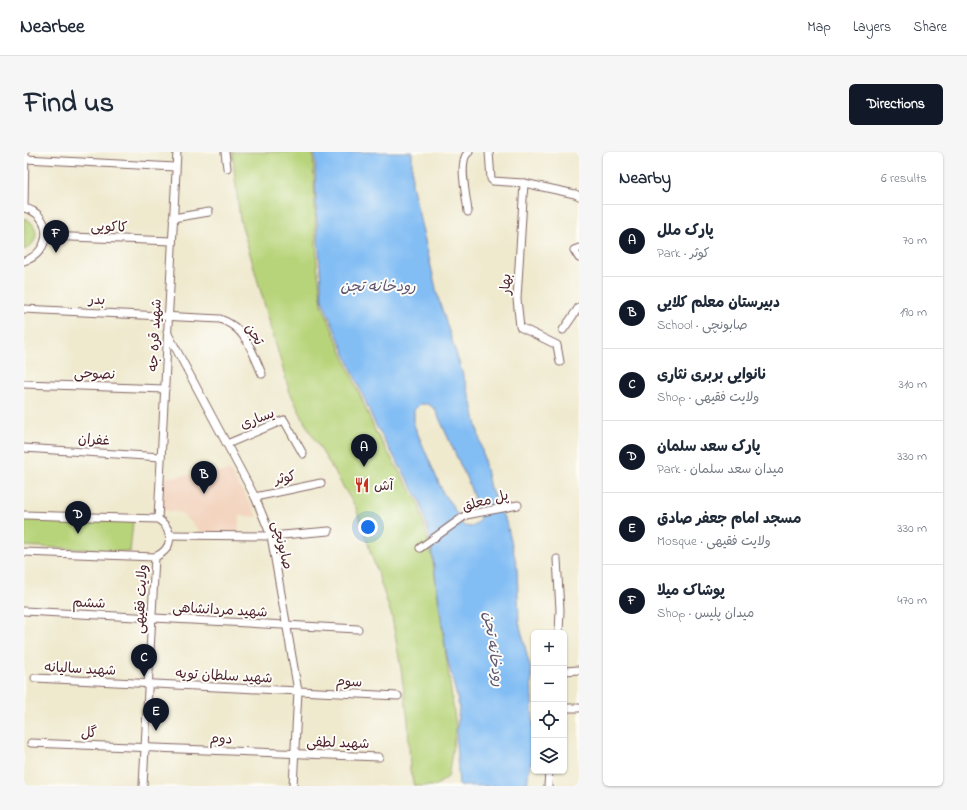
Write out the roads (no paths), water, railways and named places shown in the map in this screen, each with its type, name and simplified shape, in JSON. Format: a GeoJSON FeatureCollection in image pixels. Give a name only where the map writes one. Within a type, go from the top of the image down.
{"type":"FeatureCollection","features":[{"type":"Feature","properties":{"kind":"street","name":"شهید قره جه"},"geometry":{"type":"LineString","coordinates":[[158,519],[175,167],[177,152]]}},
{"type":"Feature","properties":{"kind":"street"},"geometry":{"type":"LineString","coordinates":[[225,152],[227,168]]}},
{"type":"Feature","properties":{"kind":"street"},"geometry":{"type":"LineString","coordinates":[[468,212],[462,162],[466,154],[469,152]]}},
{"type":"Feature","properties":{"kind":"street"},"geometry":{"type":"LineString","coordinates":[[489,152],[491,179],[524,183],[576,194],[579,196]]}},
{"type":"Feature","properties":{"kind":"street"},"geometry":{"type":"LineString","coordinates":[[24,261],[37,255],[42,249],[46,236],[46,229],[39,216],[24,208],[25,155],[175,167]]}},
{"type":"Feature","properties":{"kind":"street","name":"بهار"},"geometry":{"type":"LineString","coordinates":[[524,183],[517,299],[520,327],[557,345],[560,362]]}},
{"type":"Feature","properties":{"kind":"street"},"geometry":{"type":"LineString","coordinates":[[173,218],[210,212]]}},
{"type":"Feature","properties":{"kind":"street","name":"کاکویی"},"geometry":{"type":"LineString","coordinates":[[46,236],[172,241]]}},
{"type":"Feature","properties":{"kind":"street"},"geometry":{"type":"LineString","coordinates":[[579,248],[574,250],[579,258]]}},
{"type":"Feature","properties":{"kind":"street"},"geometry":{"type":"LineString","coordinates":[[563,330],[579,307]]}},
{"type":"Feature","properties":{"kind":"street","name":"بدر"},"geometry":{"type":"LineString","coordinates":[[24,309],[168,316]]}},
{"type":"Feature","properties":{"kind":"street","name":"تجن"},"geometry":{"type":"LineString","coordinates":[[168,316],[220,319],[236,326],[246,337],[262,374]]}},
{"type":"Feature","properties":{"kind":"street","name":"صابونچی"},"geometry":{"type":"LineString","coordinates":[[167,332],[255,497],[271,536],[298,692],[296,754],[293,786]]}},
{"type":"Feature","properties":{"kind":"street","name":"نصوحی"},"geometry":{"type":"LineString","coordinates":[[24,384],[165,389]]}},
{"type":"Feature","properties":{"kind":"street","name":"یساری"},"geometry":{"type":"LineString","coordinates":[[227,444],[284,420],[303,454]]}},
{"type":"Feature","properties":{"kind":"street","name":"غفران"},"geometry":{"type":"LineString","coordinates":[[24,448],[161,456]]}},
{"type":"Feature","properties":{"kind":"street","name":"کوثر"},"geometry":{"type":"LineString","coordinates":[[255,497],[321,483]]}},
{"type":"Feature","properties":{"kind":"street","name":"پل معلق"},"geometry":{"type":"LineString","coordinates":[[420,548],[466,515],[518,505]]}},
{"type":"Feature","properties":{"kind":"street"},"geometry":{"type":"LineString","coordinates":[[24,515],[158,519],[165,524],[170,535],[168,548],[162,554],[155,557],[24,552]]}},
{"type":"Feature","properties":{"kind":"street"},"geometry":{"type":"LineString","coordinates":[[170,535],[271,536],[329,531]]}},
{"type":"Feature","properties":{"kind":"street","name":"ولایت فقیهی"},"geometry":{"type":"LineString","coordinates":[[143,786],[155,557]]}},
{"type":"Feature","properties":{"kind":"street"},"geometry":{"type":"LineString","coordinates":[[557,559],[560,610],[559,630]]}},
{"type":"Feature","properties":{"kind":"street","name":"ششم"},"geometry":{"type":"LineString","coordinates":[[24,611],[152,618]]}},
{"type":"Feature","properties":{"kind":"street","name":"شهید مردانشاهی"},"geometry":{"type":"LineString","coordinates":[[152,618],[358,629]]}},
{"type":"Feature","properties":{"kind":"street"},"geometry":{"type":"LineString","coordinates":[[567,671],[579,670]]}},
{"type":"Feature","properties":{"kind":"street","name":"شهید سالیانه"},"geometry":{"type":"LineString","coordinates":[[35,678],[149,684]]}},
{"type":"Feature","properties":{"kind":"street","name":"شهید سلطان تویه"},"geometry":{"type":"LineString","coordinates":[[149,684],[298,692]]}},
{"type":"Feature","properties":{"kind":"street","name":"سوم"},"geometry":{"type":"LineString","coordinates":[[298,692],[398,696]]}},
{"type":"Feature","properties":{"kind":"street"},"geometry":{"type":"LineString","coordinates":[[567,708],[579,708]]}},
{"type":"Feature","properties":{"kind":"street","name":"گل"},"geometry":{"type":"LineString","coordinates":[[31,743],[146,748]]}},
{"type":"Feature","properties":{"kind":"street","name":"دوم"},"geometry":{"type":"LineString","coordinates":[[146,748],[296,754]]}},
{"type":"Feature","properties":{"kind":"street","name":"شهید لطفی"},"geometry":{"type":"LineString","coordinates":[[296,754],[379,757]]}},
{"type":"Feature","properties":{"kind":"street"},"geometry":{"type":"LineString","coordinates":[[548,786],[549,774]]}},
{"type":"Feature","properties":{"kind":"water","name":"رودخانه تجن"},"geometry":{"type":"Polygon","coordinates":[[[315,152],[412,152],[412,184],[438,297],[472,403],[490,488],[507,524],[517,566],[519,622],[531,671],[531,763],[527,786],[459,786],[456,742],[459,706],[447,657],[430,538],[420,501],[375,424],[322,300],[316,204],[315,152]],[[420,404],[414,410],[414,425],[444,495],[452,505],[462,524],[464,526],[472,527],[479,521],[480,516],[469,484],[435,409],[428,404],[420,404]]]}},
{"type":"Feature","properties":{"kind":"place","name":"پوشاک میلا"},"geometry":{"type":"Point","coordinates":[56,253]}},
{"type":"Feature","properties":{"kind":"place","name":"پارک ملل"},"geometry":{"type":"Point","coordinates":[364,467]}},
{"type":"Feature","properties":{"kind":"place","name":"آش"},"geometry":{"type":"Point","coordinates":[362,485]}},
{"type":"Feature","properties":{"kind":"place","name":"دبیرستان معلم کلایی"},"geometry":{"type":"Point","coordinates":[204,494]}},
{"type":"Feature","properties":{"kind":"place","name":"پارک سعد سلمان"},"geometry":{"type":"Point","coordinates":[78,534]}},
{"type":"Feature","properties":{"kind":"place","name":"نانوایی بربری نثاری"},"geometry":{"type":"Point","coordinates":[144,677]}},
{"type":"Feature","properties":{"kind":"place","name":"مسجد امام جعفر صادق"},"geometry":{"type":"Point","coordinates":[156,731]}}]}
